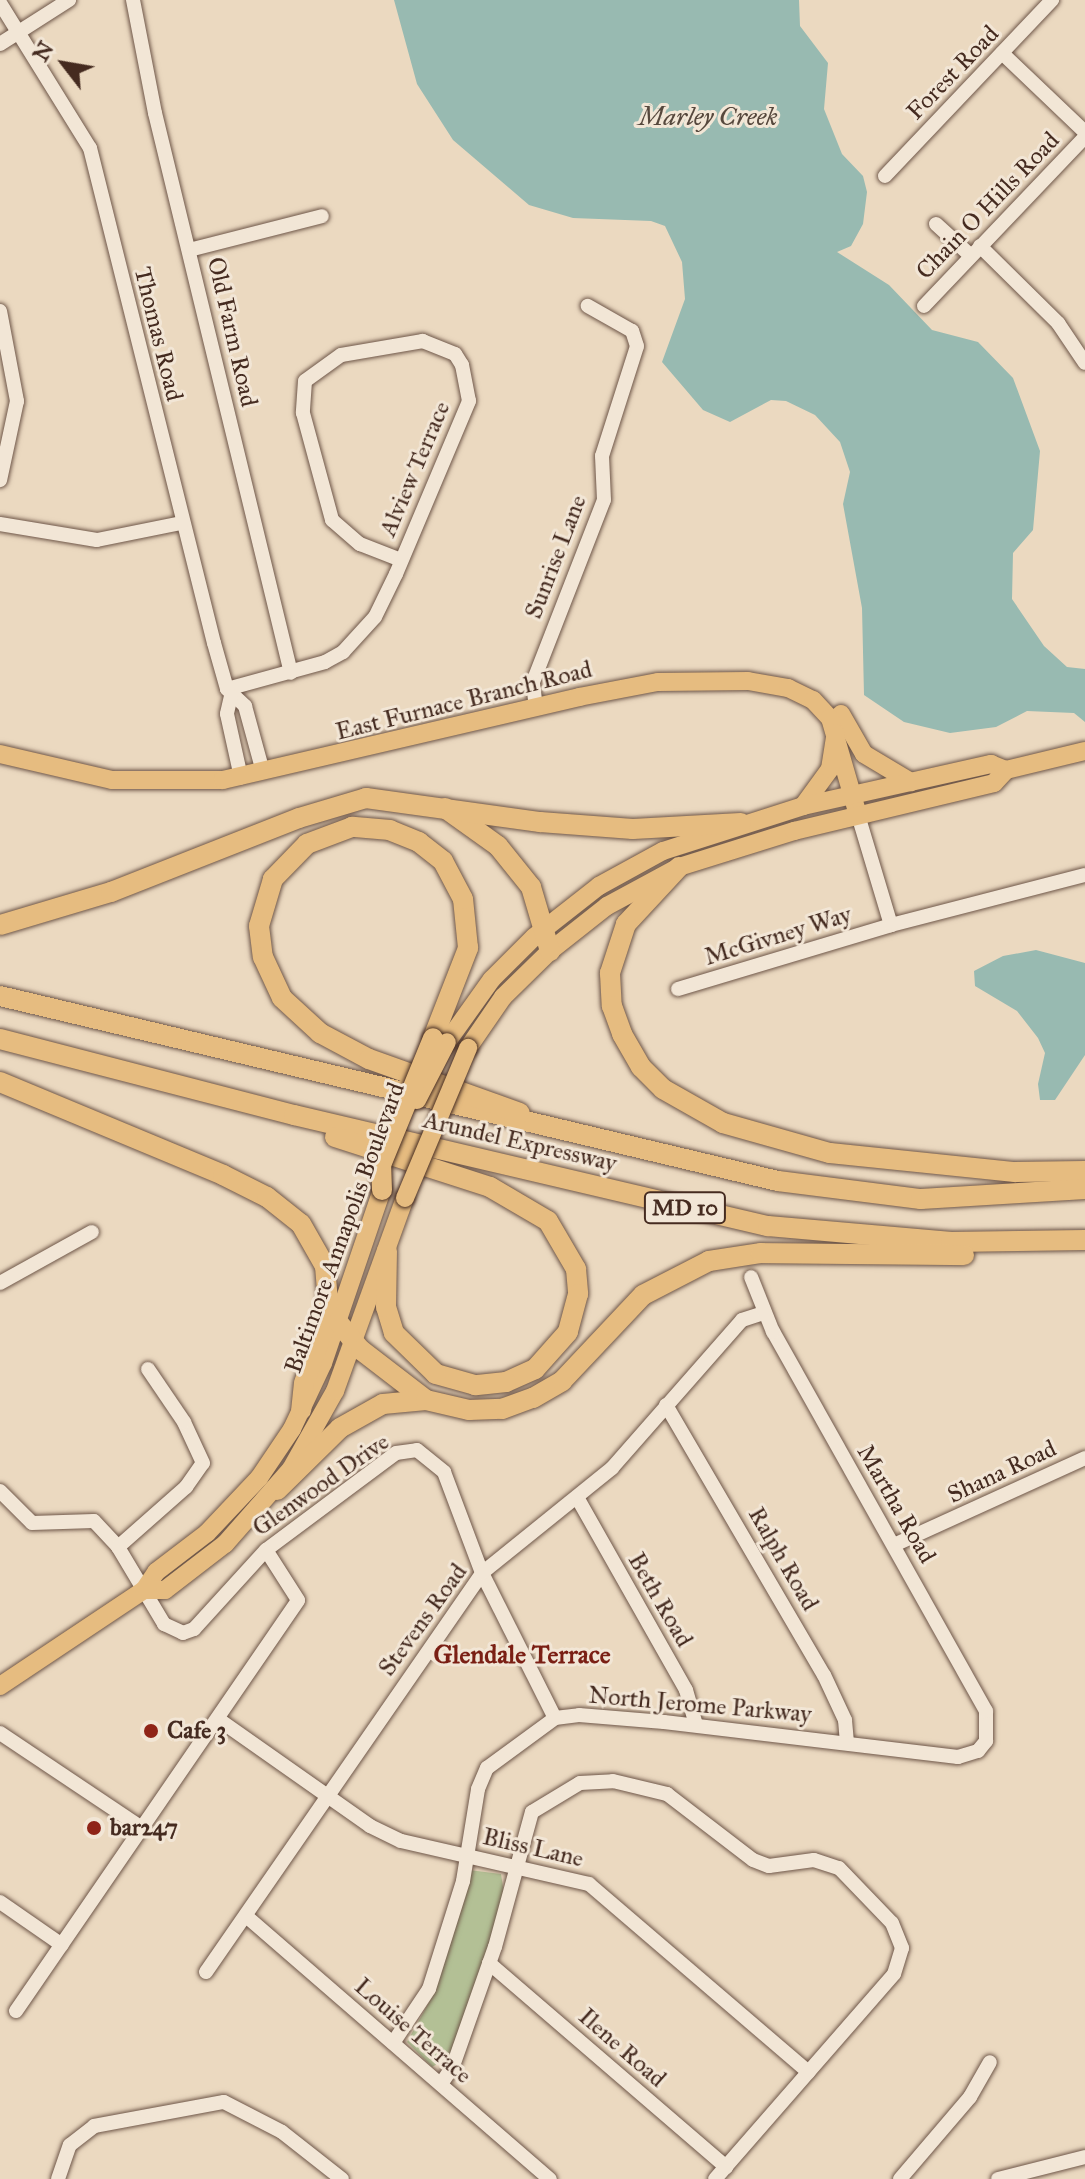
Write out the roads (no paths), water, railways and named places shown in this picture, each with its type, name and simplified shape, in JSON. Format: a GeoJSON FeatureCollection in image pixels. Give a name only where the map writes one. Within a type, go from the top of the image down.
{"type":"FeatureCollection","features":[{"type":"Feature","properties":{"kind":"highway"},"geometry":{"type":"LineString","coordinates":[[0,925],[111,892],[299,818],[366,798],[442,806],[540,822],[633,829],[741,823]]}},
{"type":"Feature","properties":{"kind":"highway"},"geometry":{"type":"LineString","coordinates":[[442,806],[512,861],[531,887],[550,951]]}},
{"type":"Feature","properties":{"kind":"highway"},"geometry":{"type":"LineString","coordinates":[[382,1190],[381,1165],[440,1040],[468,948],[463,899],[443,861],[419,842],[390,830],[352,827],[307,844],[273,879],[261,915],[263,957],[282,998],[320,1033],[369,1059],[511,1108],[543,1128]]}},
{"type":"Feature","properties":{"kind":"highway"},"geometry":{"type":"LineString","coordinates":[[679,867],[626,924],[610,973],[612,1006],[622,1034],[641,1067],[663,1089],[723,1123],[830,1153],[1015,1172],[1085,1171]]}},
{"type":"Feature","properties":{"kind":"highway","name":"Arundel Expressway"},"geometry":{"type":"LineString","coordinates":[[0,996],[543,1128],[778,1181],[921,1199],[1085,1189]]}},
{"type":"Feature","properties":{"kind":"highway","name":"Arundel Expressway"},"geometry":{"type":"LineString","coordinates":[[0,1039],[294,1115],[768,1226],[951,1242],[1085,1240]]}},
{"type":"Feature","properties":{"kind":"highway"},"geometry":{"type":"LineString","coordinates":[[0,1082],[223,1175],[267,1197],[301,1224],[325,1266],[329,1314],[304,1383],[301,1410]]}},
{"type":"Feature","properties":{"kind":"highway"},"geometry":{"type":"LineString","coordinates":[[294,1115],[310,1130],[490,1187],[548,1221],[576,1269],[578,1294],[568,1332],[535,1369],[506,1382],[475,1385],[436,1374],[394,1333],[386,1307],[387,1251]]}},
{"type":"Feature","properties":{"kind":"highway"},"geometry":{"type":"LineString","coordinates":[[277,1490],[351,1419],[383,1404],[426,1400],[469,1410],[502,1409],[533,1398],[562,1381],[643,1295],[709,1261],[761,1253],[1018,1255],[1036,1242]]}},
{"type":"Feature","properties":{"kind":"highway"},"geometry":{"type":"LineString","coordinates":[[338,1322],[353,1340],[426,1400]]}},
{"type":"Feature","properties":{"kind":"main road","name":"East Furnace Branch Road"},"geometry":{"type":"LineString","coordinates":[[0,754],[112,780],[157,784],[241,777],[536,708],[690,679],[768,683],[813,700],[830,700],[864,754],[911,782]]}},
{"type":"Feature","properties":{"kind":"main road"},"geometry":{"type":"LineString","coordinates":[[813,700],[837,731],[856,796],[858,815]]}},
{"type":"Feature","properties":{"kind":"main road"},"geometry":{"type":"LineString","coordinates":[[803,806],[830,769],[830,742],[837,731]]}},
{"type":"Feature","properties":{"kind":"main road","name":"Baltimore Annapolis Boulevard"},"geometry":{"type":"LineString","coordinates":[[144,1590],[165,1590],[200,1564],[277,1490],[324,1414],[405,1198],[468,1048],[503,997],[550,951],[607,906],[679,867],[858,815],[994,783],[1006,770],[1085,751]]}},
{"type":"Feature","properties":{"kind":"main road","name":"Baltimore Annapolis Boulevard"},"geometry":{"type":"LineString","coordinates":[[440,1040],[492,979],[545,927],[629,868],[741,823],[803,806],[991,764],[1006,770]]}},
{"type":"Feature","properties":{"kind":"main road","name":"Baltimore Annapolis Boulevard"},"geometry":{"type":"LineString","coordinates":[[0,1686],[144,1590],[156,1572],[207,1533],[259,1478],[301,1410],[338,1322],[382,1190]]}},
{"type":"Feature","properties":{"kind":"street"},"geometry":{"type":"LineString","coordinates":[[0,44],[69,0]]}},
{"type":"Feature","properties":{"kind":"street","name":"Old Farm Road"},"geometry":{"type":"LineString","coordinates":[[134,0],[189,250],[291,673]]}},
{"type":"Feature","properties":{"kind":"street","name":"Forest Road"},"geometry":{"type":"LineString","coordinates":[[885,176],[1052,0]]}},
{"type":"Feature","properties":{"kind":"street","name":"Thomas Road"},"geometry":{"type":"LineString","coordinates":[[0,3],[90,148],[181,523],[229,692],[227,714],[241,777]]}},
{"type":"Feature","properties":{"kind":"street"},"geometry":{"type":"LineString","coordinates":[[1002,53],[1085,134]]}},
{"type":"Feature","properties":{"kind":"street","name":"Chain O Hills Road"},"geometry":{"type":"LineString","coordinates":[[924,306],[1085,134]]}},
{"type":"Feature","properties":{"kind":"street"},"geometry":{"type":"LineString","coordinates":[[189,250],[322,216]]}},
{"type":"Feature","properties":{"kind":"street"},"geometry":{"type":"LineString","coordinates":[[936,224],[975,250],[1058,323],[1084,355]]}},
{"type":"Feature","properties":{"kind":"street","name":"Sunrise Lane"},"geometry":{"type":"LineString","coordinates":[[536,708],[533,682],[604,500],[602,456],[637,346],[632,331],[588,306]]}},
{"type":"Feature","properties":{"kind":"street"},"geometry":{"type":"LineString","coordinates":[[0,311],[6,359],[17,401],[0,480]]}},
{"type":"Feature","properties":{"kind":"street","name":"Alview Terrace"},"geometry":{"type":"LineString","coordinates":[[229,692],[291,673],[343,652],[364,634],[401,560],[469,401],[462,365],[455,354],[423,341],[341,355],[305,381],[303,413],[332,520],[360,544],[401,560]]}},
{"type":"Feature","properties":{"kind":"street"},"geometry":{"type":"LineString","coordinates":[[0,524],[97,540],[181,523]]}},
{"type":"Feature","properties":{"kind":"street","name":"Thomas Road"},"geometry":{"type":"LineString","coordinates":[[229,692],[245,706],[263,772]]}},
{"type":"Feature","properties":{"kind":"street","name":"McGivney Way"},"geometry":{"type":"LineString","coordinates":[[858,815],[891,925]]}},
{"type":"Feature","properties":{"kind":"street","name":"McGivney Way"},"geometry":{"type":"LineString","coordinates":[[678,989],[891,925],[1085,875]]}},
{"type":"Feature","properties":{"kind":"street"},"geometry":{"type":"LineString","coordinates":[[0,1283],[92,1232]]}},
{"type":"Feature","properties":{"kind":"street","name":"Martha Road"},"geometry":{"type":"LineString","coordinates":[[751,1277],[764,1313],[986,1711],[990,1732],[978,1751]]}},
{"type":"Feature","properties":{"kind":"street","name":"Stevens Road"},"geometry":{"type":"LineString","coordinates":[[206,1972],[482,1573],[578,1499],[742,1320],[764,1313]]}},
{"type":"Feature","properties":{"kind":"street"},"geometry":{"type":"LineString","coordinates":[[118,1547],[186,1487],[203,1463],[184,1422],[148,1369]]}},
{"type":"Feature","properties":{"kind":"street","name":"Ralph Road"},"geometry":{"type":"LineString","coordinates":[[666,1405],[824,1675],[845,1720],[847,1741]]}},
{"type":"Feature","properties":{"kind":"street","name":"Glenwood Drive"},"geometry":{"type":"LineString","coordinates":[[144,1590],[164,1624],[183,1633],[194,1629],[266,1550],[396,1453],[417,1450],[444,1472],[482,1573],[555,1718]]}},
{"type":"Feature","properties":{"kind":"street","name":"Shana Road"},"geometry":{"type":"LineString","coordinates":[[894,1545],[1085,1458]]}},
{"type":"Feature","properties":{"kind":"street","name":"Beth Road"},"geometry":{"type":"LineString","coordinates":[[578,1499],[686,1690],[696,1725]]}},
{"type":"Feature","properties":{"kind":"street"},"geometry":{"type":"LineString","coordinates":[[2,1500],[32,1523],[94,1521],[118,1547],[144,1590]]}},
{"type":"Feature","properties":{"kind":"street"},"geometry":{"type":"LineString","coordinates":[[16,2011],[298,1600],[298,1592],[266,1550]]}},
{"type":"Feature","properties":{"kind":"street","name":"North Jerome Parkway"},"geometry":{"type":"LineString","coordinates":[[393,2043],[429,1989],[467,1856],[478,1789],[487,1768],[555,1718],[579,1715],[696,1725],[847,1741],[958,1757],[978,1751]]}},
{"type":"Feature","properties":{"kind":"street","name":"Bliss Lane"},"geometry":{"type":"LineString","coordinates":[[218,1719],[370,1826],[401,1841],[514,1864],[589,1884],[808,2072]]}},
{"type":"Feature","properties":{"kind":"street"},"geometry":{"type":"LineString","coordinates":[[0,1733],[142,1828]]}},
{"type":"Feature","properties":{"kind":"street"},"geometry":{"type":"LineString","coordinates":[[441,2084],[453,2066],[506,1914],[514,1864],[532,1812],[565,1788],[613,1781],[674,1797],[753,1860],[769,1866],[814,1860],[839,1868],[892,1923],[902,1960],[715,2179]]}},
{"type":"Feature","properties":{"kind":"street"},"geometry":{"type":"LineString","coordinates":[[0,1902],[62,1945]]}},
{"type":"Feature","properties":{"kind":"street","name":"Louise Terrace"},"geometry":{"type":"LineString","coordinates":[[246,1916],[550,2179]]}},
{"type":"Feature","properties":{"kind":"street","name":"Ilene Road"},"geometry":{"type":"LineString","coordinates":[[489,1963],[726,2167]]}},
{"type":"Feature","properties":{"kind":"street"},"geometry":{"type":"LineString","coordinates":[[900,2179],[970,2097],[990,2062]]}},
{"type":"Feature","properties":{"kind":"street"},"geometry":{"type":"LineString","coordinates":[[58,2179],[70,2145],[94,2126],[224,2102],[282,2132],[336,2177]]}},
{"type":"Feature","properties":{"kind":"street"},"geometry":{"type":"LineString","coordinates":[[998,2179],[1085,2157]]}},
{"type":"Feature","properties":{"kind":"water","name":"Marley Creek"},"geometry":{"type":"Polygon","coordinates":[[[394,0],[799,0],[800,26],[828,63],[824,109],[842,154],[863,176],[867,192],[863,224],[851,246],[837,252],[889,285],[932,330],[978,342],[1013,378],[1040,451],[1033,530],[1013,553],[1012,599],[1044,646],[1067,667],[1085,669],[1085,722],[1074,713],[1027,711],[996,727],[950,733],[904,722],[864,695],[862,608],[843,504],[850,472],[840,442],[815,415],[786,401],[771,400],[730,422],[703,410],[662,362],[685,299],[682,262],[665,226],[651,221],[573,218],[529,205],[453,140],[417,84],[394,0]]]}},
{"type":"Feature","properties":{"kind":"water"},"geometry":{"type":"Polygon","coordinates":[[[1036,950],[1085,963],[1085,1055],[1055,1100],[1040,1100],[1038,1084],[1045,1053],[1038,1038],[1017,1011],[975,986],[974,971],[1003,956],[1036,950]]]}},
{"type":"Feature","properties":{"kind":"place","name":"Cafe 3"},"geometry":{"type":"Point","coordinates":[151,1731]}},
{"type":"Feature","properties":{"kind":"place","name":"bar247"},"geometry":{"type":"Point","coordinates":[94,1828]}},
{"type":"Feature","properties":{"kind":"district","name":"Glendale Terrace"},"geometry":{"type":"Point","coordinates":[522,1655]}}]}
